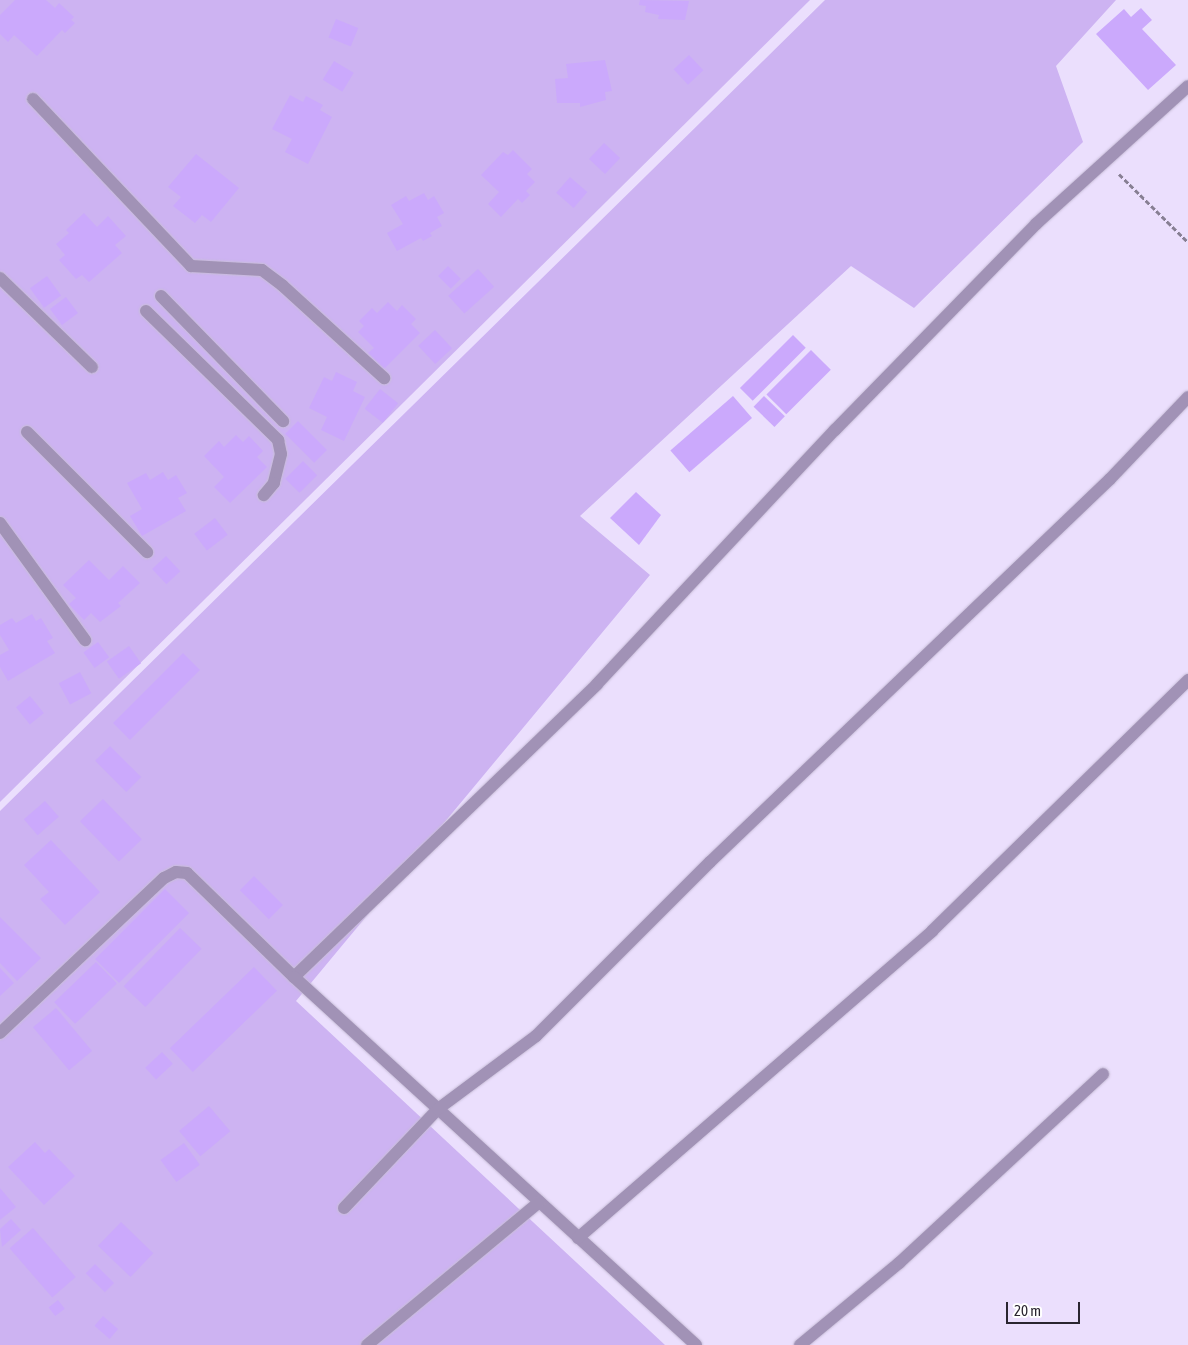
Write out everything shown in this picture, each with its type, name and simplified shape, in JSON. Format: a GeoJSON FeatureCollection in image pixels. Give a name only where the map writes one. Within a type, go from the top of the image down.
{"type":"FeatureCollection","features":[{"type":"Feature","properties":{"kind":"street"},"geometry":{"type":"LineString","coordinates":[[294,977],[597,684],[834,430],[1036,224],[1188,86]]}},
{"type":"Feature","properties":{"kind":"street"},"geometry":{"type":"LineString","coordinates":[[34,99],[191,266],[262,270],[283,286],[384,378]]}},
{"type":"Feature","properties":{"kind":"street"},"geometry":{"type":"LineString","coordinates":[[0,278],[92,367]]}},
{"type":"Feature","properties":{"kind":"street"},"geometry":{"type":"LineString","coordinates":[[161,296],[283,421]]}},
{"type":"Feature","properties":{"kind":"street"},"geometry":{"type":"LineString","coordinates":[[146,311],[278,440],[281,454],[274,483],[264,495]]}},
{"type":"Feature","properties":{"kind":"street"},"geometry":{"type":"LineString","coordinates":[[344,1208],[438,1109],[543,1029],[710,862],[1110,479],[1188,397]]}},
{"type":"Feature","properties":{"kind":"street"},"geometry":{"type":"LineString","coordinates":[[27,432],[147,552]]}},
{"type":"Feature","properties":{"kind":"street"},"geometry":{"type":"LineString","coordinates":[[0,523],[85,640]]}},
{"type":"Feature","properties":{"kind":"street"},"geometry":{"type":"LineString","coordinates":[[578,1238],[932,931],[1188,680]]}},
{"type":"Feature","properties":{"kind":"street"},"geometry":{"type":"LineString","coordinates":[[0,1033],[164,878],[176,872],[187,873],[294,977],[696,1345]]}},
{"type":"Feature","properties":{"kind":"street"},"geometry":{"type":"LineString","coordinates":[[800,1345],[899,1263],[1103,1074]]}},
{"type":"Feature","properties":{"kind":"street"},"geometry":{"type":"LineString","coordinates":[[367,1345],[539,1202]]}},
{"type":"Feature","properties":{"kind":"path"},"geometry":{"type":"LineString","coordinates":[[1106,160],[1188,242]]}},
{"type":"Feature","properties":{"kind":"shaded area"},"geometry":{"type":"Polygon","coordinates":[[[0,0],[810,0],[0,802],[0,0]]]}},
{"type":"Feature","properties":{"kind":"shaded area"},"geometry":{"type":"Polygon","coordinates":[[[825,0],[1116,0],[1056,66],[1083,142],[914,308],[851,266],[580,516],[650,575],[296,1001],[665,1345],[0,1345],[0,811],[825,0]]]}},
{"type":"Feature","properties":{"kind":"building"},"geometry":{"type":"Polygon","coordinates":[[[15,0],[46,0],[55,8],[59,3],[74,17],[71,20],[75,23],[65,33],[62,30],[37,56],[14,35],[8,42],[0,34],[0,15],[15,0]]]}},
{"type":"Feature","properties":{"kind":"building"},"geometry":{"type":"Polygon","coordinates":[[[640,0],[689,1],[685,20],[658,19],[659,15],[645,12],[646,6],[639,5],[640,0]]]}},
{"type":"Feature","properties":{"kind":"building"},"geometry":{"type":"Polygon","coordinates":[[[1141,8],[1152,20],[1142,29],[1176,65],[1148,90],[1096,34],[1124,9],[1131,17],[1141,8]]]}},
{"type":"Feature","properties":{"kind":"building"},"geometry":{"type":"Polygon","coordinates":[[[336,19],[358,28],[351,47],[329,38],[336,19]]]}},
{"type":"Feature","properties":{"kind":"building"},"geometry":{"type":"Polygon","coordinates":[[[689,55],[703,70],[688,85],[674,69],[689,55]]]}},
{"type":"Feature","properties":{"kind":"building"},"geometry":{"type":"Polygon","coordinates":[[[605,60],[612,91],[605,92],[606,100],[580,107],[580,103],[557,103],[555,79],[568,78],[566,64],[605,60]]]}},
{"type":"Feature","properties":{"kind":"building"},"geometry":{"type":"Polygon","coordinates":[[[334,61],[354,73],[342,92],[323,80],[334,61]]]}},
{"type":"Feature","properties":{"kind":"building"},"geometry":{"type":"Polygon","coordinates":[[[290,95],[303,102],[306,96],[323,105],[320,110],[332,117],[308,164],[285,152],[292,139],[272,129],[290,95]]]}},
{"type":"Feature","properties":{"kind":"building"},"geometry":{"type":"Polygon","coordinates":[[[604,143],[620,158],[605,174],[589,159],[604,143]]]}},
{"type":"Feature","properties":{"kind":"building"},"geometry":{"type":"Polygon","coordinates":[[[513,150],[532,169],[527,174],[535,182],[526,191],[530,195],[522,203],[518,199],[501,217],[488,204],[499,192],[481,175],[503,152],[508,155],[513,150]]]}},
{"type":"Feature","properties":{"kind":"building"},"geometry":{"type":"Polygon","coordinates":[[[196,154],[239,188],[211,222],[202,215],[195,223],[173,206],[181,197],[168,187],[196,154]]]}},
{"type":"Feature","properties":{"kind":"building"},"geometry":{"type":"Polygon","coordinates":[[[570,177],[587,192],[574,208],[556,193],[570,177]]]}},
{"type":"Feature","properties":{"kind":"building"},"geometry":{"type":"Polygon","coordinates":[[[424,193],[428,200],[434,196],[444,213],[437,217],[442,226],[430,233],[432,236],[423,241],[421,238],[397,251],[387,233],[403,224],[391,205],[406,196],[409,201],[424,193]]]}},
{"type":"Feature","properties":{"kind":"building"},"geometry":{"type":"Polygon","coordinates":[[[84,213],[97,227],[108,216],[126,236],[115,245],[122,253],[89,282],[82,275],[76,279],[59,260],[65,255],[56,244],[69,233],[66,230],[84,213]]]}},
{"type":"Feature","properties":{"kind":"building"},"geometry":{"type":"Polygon","coordinates":[[[448,266],[461,279],[451,289],[438,276],[448,266]]]}},
{"type":"Feature","properties":{"kind":"building"},"geometry":{"type":"Polygon","coordinates":[[[478,269],[494,287],[464,314],[448,296],[478,269]]]}},
{"type":"Feature","properties":{"kind":"building"},"geometry":{"type":"Polygon","coordinates":[[[47,276],[61,295],[44,308],[30,288],[47,276]]]}},
{"type":"Feature","properties":{"kind":"building"},"geometry":{"type":"Polygon","coordinates":[[[66,297],[78,313],[62,325],[50,309],[66,297]]]}},
{"type":"Feature","properties":{"kind":"building"},"geometry":{"type":"Polygon","coordinates":[[[388,302],[397,311],[402,305],[416,319],[411,324],[420,333],[384,369],[368,353],[374,348],[358,332],[364,326],[359,321],[372,308],[377,313],[388,302]]]}},
{"type":"Feature","properties":{"kind":"building"},"geometry":{"type":"Polygon","coordinates":[[[435,330],[452,348],[435,364],[418,346],[435,330]]]}},
{"type":"Feature","properties":{"kind":"building"},"geometry":{"type":"Polygon","coordinates":[[[793,335],[806,348],[753,401],[740,388],[793,335]]]}},
{"type":"Feature","properties":{"kind":"building"},"geometry":{"type":"Polygon","coordinates":[[[811,350],[831,370],[786,414],[766,395],[811,350]]]}},
{"type":"Feature","properties":{"kind":"building"},"geometry":{"type":"Polygon","coordinates":[[[336,372],[357,382],[353,391],[365,397],[344,441],[321,430],[327,417],[309,408],[324,377],[332,381],[336,372]]]}},
{"type":"Feature","properties":{"kind":"building"},"geometry":{"type":"Polygon","coordinates":[[[380,389],[398,403],[383,423],[365,409],[380,389]]]}},
{"type":"Feature","properties":{"kind":"building"},"geometry":{"type":"Polygon","coordinates":[[[733,396],[752,418],[689,472],[670,450],[733,396]]]}},
{"type":"Feature","properties":{"kind":"building"},"geometry":{"type":"Polygon","coordinates":[[[764,396],[785,416],[774,427],[754,407],[764,396]]]}},
{"type":"Feature","properties":{"kind":"building"},"geometry":{"type":"Polygon","coordinates":[[[298,421],[327,450],[314,463],[285,434],[298,421]]]}},
{"type":"Feature","properties":{"kind":"building"},"geometry":{"type":"Polygon","coordinates":[[[236,435],[243,442],[249,436],[263,451],[257,457],[267,467],[230,503],[214,487],[224,477],[204,456],[219,441],[224,447],[236,435]]]}},
{"type":"Feature","properties":{"kind":"building"},"geometry":{"type":"Polygon","coordinates":[[[303,461],[317,475],[299,493],[285,479],[303,461]]]}},
{"type":"Feature","properties":{"kind":"building"},"geometry":{"type":"Polygon","coordinates":[[[163,472],[168,480],[176,475],[187,493],[178,498],[186,511],[142,536],[130,516],[142,509],[127,483],[146,473],[150,480],[163,472]]]}},
{"type":"Feature","properties":{"kind":"building"},"geometry":{"type":"Polygon","coordinates":[[[636,492],[661,515],[639,545],[610,518],[636,492]]]}},
{"type":"Feature","properties":{"kind":"building"},"geometry":{"type":"Polygon","coordinates":[[[215,518],[228,535],[207,550],[194,534],[215,518]]]}},
{"type":"Feature","properties":{"kind":"building"},"geometry":{"type":"Polygon","coordinates":[[[166,556],[180,571],[166,584],[152,569],[166,556]]]}},
{"type":"Feature","properties":{"kind":"building"},"geometry":{"type":"Polygon","coordinates":[[[89,560],[109,580],[123,566],[140,583],[118,603],[121,606],[100,622],[91,613],[84,620],[69,604],[76,598],[63,585],[89,560]]]}},
{"type":"Feature","properties":{"kind":"building"},"geometry":{"type":"Polygon","coordinates":[[[32,614],[36,621],[41,618],[53,638],[47,641],[55,653],[8,681],[0,667],[0,655],[9,650],[0,635],[0,625],[12,618],[16,623],[32,614]]]}},
{"type":"Feature","properties":{"kind":"building"},"geometry":{"type":"Polygon","coordinates":[[[98,642],[109,657],[95,668],[83,653],[98,642]]]}},
{"type":"Feature","properties":{"kind":"building"},"geometry":{"type":"Polygon","coordinates":[[[129,646],[141,663],[119,679],[107,661],[129,646]]]}},
{"type":"Feature","properties":{"kind":"building"},"geometry":{"type":"Polygon","coordinates":[[[183,653],[200,670],[130,740],[113,723],[183,653]]]}},
{"type":"Feature","properties":{"kind":"building"},"geometry":{"type":"Polygon","coordinates":[[[80,672],[91,693],[70,704],[59,683],[80,672]]]}},
{"type":"Feature","properties":{"kind":"building"},"geometry":{"type":"Polygon","coordinates":[[[30,696],[44,713],[30,724],[16,707],[30,696]]]}},
{"type":"Feature","properties":{"kind":"building"},"geometry":{"type":"Polygon","coordinates":[[[110,746],[141,777],[126,792],[95,761],[110,746]]]}},
{"type":"Feature","properties":{"kind":"building"},"geometry":{"type":"Polygon","coordinates":[[[103,799],[142,839],[119,862],[80,821],[103,799]]]}},
{"type":"Feature","properties":{"kind":"building"},"geometry":{"type":"Polygon","coordinates":[[[45,801],[59,817],[38,835],[24,819],[45,801]]]}},
{"type":"Feature","properties":{"kind":"building"},"geometry":{"type":"Polygon","coordinates":[[[51,840],[100,892],[65,925],[40,899],[49,892],[24,865],[51,840]]]}},
{"type":"Feature","properties":{"kind":"building"},"geometry":{"type":"Polygon","coordinates":[[[254,876],[283,905],[269,919],[240,890],[254,876]]]}},
{"type":"Feature","properties":{"kind":"building"},"geometry":{"type":"Polygon","coordinates":[[[165,889],[189,913],[119,983],[95,959],[165,889]]]}},
{"type":"Feature","properties":{"kind":"building"},"geometry":{"type":"Polygon","coordinates":[[[0,917],[41,958],[17,981],[0,963],[0,917]]]}},
{"type":"Feature","properties":{"kind":"building"},"geometry":{"type":"Polygon","coordinates":[[[180,928],[202,949],[145,1007],[124,986],[180,928]]]}},
{"type":"Feature","properties":{"kind":"building"},"geometry":{"type":"Polygon","coordinates":[[[96,962],[117,984],[75,1024],[54,1002],[96,962]]]}},
{"type":"Feature","properties":{"kind":"building"},"geometry":{"type":"Polygon","coordinates":[[[254,967],[277,991],[193,1072],[170,1048],[254,967]]]}},
{"type":"Feature","properties":{"kind":"building"},"geometry":{"type":"Polygon","coordinates":[[[0,968],[14,983],[0,996],[0,968]]]}},
{"type":"Feature","properties":{"kind":"building"},"geometry":{"type":"Polygon","coordinates":[[[56,1008],[92,1051],[69,1070],[33,1027],[56,1008]]]}},
{"type":"Feature","properties":{"kind":"building"},"geometry":{"type":"Polygon","coordinates":[[[162,1052],[173,1064],[156,1079],[145,1068],[162,1052]]]}},
{"type":"Feature","properties":{"kind":"building"},"geometry":{"type":"Polygon","coordinates":[[[209,1106],[230,1131],[200,1156],[179,1131],[209,1106]]]}},
{"type":"Feature","properties":{"kind":"building"},"geometry":{"type":"Polygon","coordinates":[[[35,1142],[45,1153],[49,1149],[75,1176],[44,1205],[8,1167],[35,1142]]]}},
{"type":"Feature","properties":{"kind":"building"},"geometry":{"type":"Polygon","coordinates":[[[184,1143],[200,1165],[176,1182],[161,1160],[184,1143]]]}},
{"type":"Feature","properties":{"kind":"building"},"geometry":{"type":"Polygon","coordinates":[[[0,1188],[16,1207],[0,1220],[0,1188]]]}},
{"type":"Feature","properties":{"kind":"building"},"geometry":{"type":"Polygon","coordinates":[[[11,1219],[21,1230],[2,1247],[0,1229],[11,1219]]]}},
{"type":"Feature","properties":{"kind":"building"},"geometry":{"type":"Polygon","coordinates":[[[121,1222],[153,1253],[130,1277],[98,1246],[121,1222]]]}},
{"type":"Feature","properties":{"kind":"building"},"geometry":{"type":"Polygon","coordinates":[[[33,1228],[76,1277],[52,1297],[10,1248],[33,1228]]]}},
{"type":"Feature","properties":{"kind":"building"},"geometry":{"type":"Polygon","coordinates":[[[95,1264],[114,1283],[105,1292],[86,1273],[95,1264]]]}},
{"type":"Feature","properties":{"kind":"building"},"geometry":{"type":"Polygon","coordinates":[[[58,1300],[65,1309],[55,1316],[49,1307],[58,1300]]]}},
{"type":"Feature","properties":{"kind":"building"},"geometry":{"type":"Polygon","coordinates":[[[103,1316],[118,1329],[110,1339],[94,1326],[103,1316]]]}}]}
